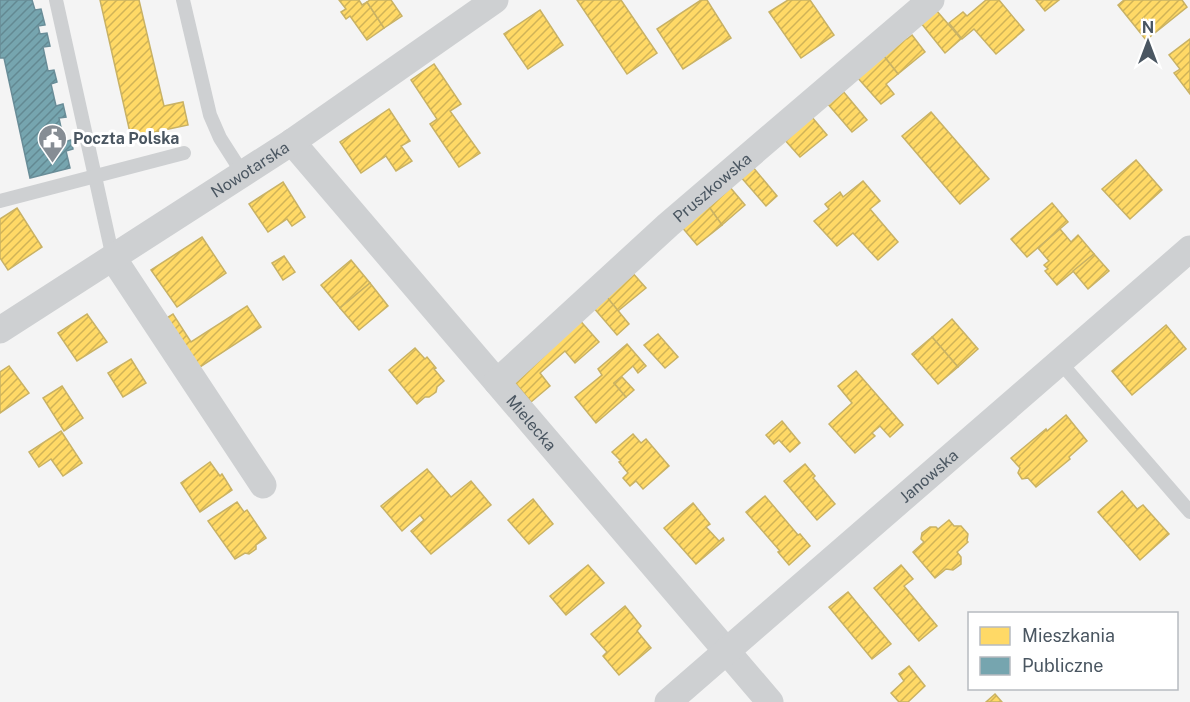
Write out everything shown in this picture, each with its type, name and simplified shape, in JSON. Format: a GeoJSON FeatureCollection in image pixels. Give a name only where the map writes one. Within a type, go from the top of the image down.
{"type":"FeatureCollection","features":[{"type":"Feature","properties":{"kind":"street","name":"Nowotarska"},"geometry":{"type":"LineString","coordinates":[[0,330],[292,142],[495,0]]}},
{"type":"Feature","properties":{"kind":"street","name":"Pruszkowska"},"geometry":{"type":"LineString","coordinates":[[497,382],[668,225],[931,0]]}},
{"type":"Feature","properties":{"kind":"street","name":"Mielecka"},"geometry":{"type":"LineString","coordinates":[[292,142],[770,702]]}},
{"type":"Feature","properties":{"kind":"street","name":"Janowska"},"geometry":{"type":"LineString","coordinates":[[668,702],[1190,249]]}},
{"type":"Feature","properties":{"kind":"street"},"geometry":{"type":"LineString","coordinates":[[113,258],[263,485]]}},
{"type":"Feature","properties":{"kind":"lane"},"geometry":{"type":"LineString","coordinates":[[56,0],[113,258]]}},
{"type":"Feature","properties":{"kind":"lane"},"geometry":{"type":"LineString","coordinates":[[183,0],[210,115],[220,138],[243,174]]}},
{"type":"Feature","properties":{"kind":"lane"},"geometry":{"type":"LineString","coordinates":[[0,201],[184,153]]}},
{"type":"Feature","properties":{"kind":"lane"},"geometry":{"type":"LineString","coordinates":[[1060,362],[1190,512]]}},
{"type":"Feature","properties":{"kind":"building: Mieszkania"},"geometry":{"type":"Polygon","coordinates":[[[100,0],[139,0],[164,106],[183,102],[188,125],[131,137],[100,0]]]}},
{"type":"Feature","properties":{"kind":"building: Mieszkania"},"geometry":{"type":"Polygon","coordinates":[[[339,0],[359,0],[362,5],[367,2],[384,28],[367,40],[350,16],[346,19],[341,12],[346,9],[339,0]]]}},
{"type":"Feature","properties":{"kind":"building: Mieszkania"},"geometry":{"type":"Polygon","coordinates":[[[391,0],[402,16],[384,28],[367,2],[391,0]]]}},
{"type":"Feature","properties":{"kind":"building: Mieszkania"},"geometry":{"type":"Polygon","coordinates":[[[577,0],[621,0],[657,53],[627,74],[577,0]]]}},
{"type":"Feature","properties":{"kind":"building: Mieszkania"},"geometry":{"type":"Polygon","coordinates":[[[701,0],[707,0],[731,38],[683,69],[657,29],[701,0]]]}},
{"type":"Feature","properties":{"kind":"building: Mieszkania"},"geometry":{"type":"Polygon","coordinates":[[[788,0],[810,0],[834,35],[801,58],[769,12],[788,0]]]}},
{"type":"Feature","properties":{"kind":"building: Mieszkania"},"geometry":{"type":"Polygon","coordinates":[[[986,0],[999,0],[1024,30],[996,54],[974,29],[962,39],[949,23],[963,12],[967,16],[986,0]]]}},
{"type":"Feature","properties":{"kind":"building: Mieszkania"},"geometry":{"type":"Polygon","coordinates":[[[1036,0],[1059,0],[1045,11],[1036,0]]]}},
{"type":"Feature","properties":{"kind":"building: Mieszkania"},"geometry":{"type":"Polygon","coordinates":[[[1124,0],[1182,0],[1187,7],[1146,40],[1118,5],[1124,0]]]}},
{"type":"Feature","properties":{"kind":"building: Mieszkania"},"geometry":{"type":"Polygon","coordinates":[[[540,10],[563,45],[528,69],[504,34],[540,10]]]}},
{"type":"Feature","properties":{"kind":"building: Mieszkania"},"geometry":{"type":"Polygon","coordinates":[[[936,10],[961,39],[945,53],[921,23],[936,10]]]}},
{"type":"Feature","properties":{"kind":"building: Mieszkania"},"geometry":{"type":"Polygon","coordinates":[[[912,35],[925,52],[898,74],[883,55],[905,36],[907,39],[912,35]]]}},
{"type":"Feature","properties":{"kind":"building: Mieszkania"},"geometry":{"type":"Polygon","coordinates":[[[1190,39],[1190,94],[1174,73],[1180,69],[1169,55],[1190,39]]]}},
{"type":"Feature","properties":{"kind":"building: Mieszkania"},"geometry":{"type":"Polygon","coordinates":[[[883,55],[898,74],[886,84],[894,94],[881,104],[857,77],[883,55]]]}},
{"type":"Feature","properties":{"kind":"building: Mieszkania"},"geometry":{"type":"Polygon","coordinates":[[[434,64],[461,104],[450,111],[480,153],[459,167],[430,124],[437,119],[411,80],[434,64]]]}},
{"type":"Feature","properties":{"kind":"building: Mieszkania"},"geometry":{"type":"Polygon","coordinates":[[[842,90],[867,120],[852,132],[827,103],[842,90]]]}},
{"type":"Feature","properties":{"kind":"building: Mieszkania"},"geometry":{"type":"Polygon","coordinates":[[[389,109],[410,141],[401,146],[412,161],[396,171],[386,156],[361,173],[340,142],[389,109]]]}},
{"type":"Feature","properties":{"kind":"building: Mieszkania"},"geometry":{"type":"Polygon","coordinates":[[[931,112],[989,179],[960,204],[902,136],[931,112]]]}},
{"type":"Feature","properties":{"kind":"building: Mieszkania"},"geometry":{"type":"Polygon","coordinates":[[[811,116],[827,135],[800,157],[784,139],[811,116]]]}},
{"type":"Feature","properties":{"kind":"building: Mieszkania"},"geometry":{"type":"Polygon","coordinates":[[[1136,160],[1162,190],[1130,219],[1102,189],[1136,160]]]}},
{"type":"Feature","properties":{"kind":"building: Mieszkania"},"geometry":{"type":"Polygon","coordinates":[[[752,166],[777,196],[766,206],[740,176],[752,166]]]}},
{"type":"Feature","properties":{"kind":"building: Mieszkania"},"geometry":{"type":"Polygon","coordinates":[[[863,181],[880,201],[870,209],[898,242],[878,260],[853,233],[837,246],[814,221],[829,209],[825,204],[840,192],[843,197],[863,181]]]}},
{"type":"Feature","properties":{"kind":"building: Mieszkania"},"geometry":{"type":"Polygon","coordinates":[[[283,182],[305,217],[292,226],[287,219],[268,232],[249,204],[283,182]]]}},
{"type":"Feature","properties":{"kind":"building: Mieszkania"},"geometry":{"type":"Polygon","coordinates":[[[729,186],[745,205],[722,225],[707,204],[729,186]]]}},
{"type":"Feature","properties":{"kind":"building: Mieszkania"},"geometry":{"type":"Polygon","coordinates":[[[1052,203],[1068,222],[1027,257],[1011,239],[1052,203]]]}},
{"type":"Feature","properties":{"kind":"building: Mieszkania"},"geometry":{"type":"Polygon","coordinates":[[[707,204],[722,225],[697,245],[681,226],[707,204]]]}},
{"type":"Feature","properties":{"kind":"building: Mieszkania"},"geometry":{"type":"Polygon","coordinates":[[[17,208],[42,247],[8,270],[0,258],[0,219],[17,208]]]}},
{"type":"Feature","properties":{"kind":"building: Mieszkania"},"geometry":{"type":"Polygon","coordinates":[[[1060,229],[1071,242],[1078,235],[1094,254],[1057,285],[1045,271],[1048,269],[1044,265],[1049,261],[1038,248],[1060,229]]]}},
{"type":"Feature","properties":{"kind":"building: Mieszkania"},"geometry":{"type":"Polygon","coordinates":[[[202,237],[226,273],[177,307],[151,270],[202,237]]]}},
{"type":"Feature","properties":{"kind":"building: Mieszkania"},"geometry":{"type":"Polygon","coordinates":[[[1094,254],[1109,271],[1088,289],[1073,271],[1094,254]]]}},
{"type":"Feature","properties":{"kind":"building: Mieszkania"},"geometry":{"type":"Polygon","coordinates":[[[284,256],[295,272],[283,280],[272,263],[284,256]]]}},
{"type":"Feature","properties":{"kind":"building: Mieszkania"},"geometry":{"type":"Polygon","coordinates":[[[351,260],[370,283],[340,308],[321,285],[351,260]]]}},
{"type":"Feature","properties":{"kind":"building: Mieszkania"},"geometry":{"type":"Polygon","coordinates":[[[630,270],[646,288],[618,311],[603,293],[630,270]]]}},
{"type":"Feature","properties":{"kind":"building: Mieszkania"},"geometry":{"type":"Polygon","coordinates":[[[370,283],[388,306],[359,330],[340,308],[370,283]]]}},
{"type":"Feature","properties":{"kind":"building: Mieszkania"},"geometry":{"type":"Polygon","coordinates":[[[606,296],[629,324],[617,335],[593,307],[606,296]]]}},
{"type":"Feature","properties":{"kind":"building: Mieszkania"},"geometry":{"type":"Polygon","coordinates":[[[247,306],[261,327],[194,371],[162,321],[173,314],[191,342],[247,306]]]}},
{"type":"Feature","properties":{"kind":"building: Mieszkania"},"geometry":{"type":"Polygon","coordinates":[[[87,314],[107,342],[77,361],[58,333],[87,314]]]}},
{"type":"Feature","properties":{"kind":"building: Mieszkania"},"geometry":{"type":"Polygon","coordinates":[[[576,316],[599,342],[575,363],[565,351],[540,373],[550,386],[531,402],[508,374],[576,316]]]}},
{"type":"Feature","properties":{"kind":"building: Mieszkania"},"geometry":{"type":"Polygon","coordinates":[[[952,319],[978,349],[958,367],[932,337],[952,319]]]}},
{"type":"Feature","properties":{"kind":"building: Mieszkania"},"geometry":{"type":"Polygon","coordinates":[[[1166,325],[1186,349],[1132,395],[1112,371],[1166,325]]]}},
{"type":"Feature","properties":{"kind":"building: Mieszkania"},"geometry":{"type":"Polygon","coordinates":[[[658,334],[678,357],[665,368],[644,345],[658,334]]]}},
{"type":"Feature","properties":{"kind":"building: Mieszkania"},"geometry":{"type":"Polygon","coordinates":[[[932,337],[958,367],[938,384],[912,354],[932,337]]]}},
{"type":"Feature","properties":{"kind":"building: Mieszkania"},"geometry":{"type":"Polygon","coordinates":[[[627,344],[646,366],[638,373],[633,366],[614,383],[626,397],[596,423],[575,397],[602,375],[598,369],[627,344]]]}},
{"type":"Feature","properties":{"kind":"building: Mieszkania"},"geometry":{"type":"Polygon","coordinates":[[[415,348],[425,359],[427,357],[444,381],[437,387],[436,392],[417,404],[389,370],[415,348]]]}},
{"type":"Feature","properties":{"kind":"building: Mieszkania"},"geometry":{"type":"Polygon","coordinates":[[[131,359],[146,383],[123,397],[108,373],[131,359]]]}},
{"type":"Feature","properties":{"kind":"building: Mieszkania"},"geometry":{"type":"Polygon","coordinates":[[[9,366],[29,393],[0,413],[0,372],[9,366]]]}},
{"type":"Feature","properties":{"kind":"building: Mieszkania"},"geometry":{"type":"Polygon","coordinates":[[[856,371],[903,425],[890,437],[880,426],[872,433],[875,436],[855,453],[829,424],[852,403],[838,386],[856,371]]]}},
{"type":"Feature","properties":{"kind":"building: Mieszkania"},"geometry":{"type":"Polygon","coordinates":[[[622,377],[634,390],[626,397],[614,383],[622,377]]]}},
{"type":"Feature","properties":{"kind":"building: Mieszkania"},"geometry":{"type":"Polygon","coordinates":[[[62,386],[83,418],[64,431],[43,398],[62,386]]]}},
{"type":"Feature","properties":{"kind":"building: Mieszkania"},"geometry":{"type":"Polygon","coordinates":[[[1066,415],[1087,441],[1069,457],[1070,459],[1036,487],[1028,478],[1022,479],[1018,473],[1020,468],[1011,458],[1066,415]]]}},
{"type":"Feature","properties":{"kind":"building: Mieszkania"},"geometry":{"type":"Polygon","coordinates":[[[782,421],[800,443],[790,452],[779,440],[774,444],[766,435],[782,421]]]}},
{"type":"Feature","properties":{"kind":"building: Mieszkania"},"geometry":{"type":"Polygon","coordinates":[[[61,431],[82,463],[63,476],[51,459],[39,467],[29,452],[61,431]]]}},
{"type":"Feature","properties":{"kind":"building: Mieszkania"},"geometry":{"type":"Polygon","coordinates":[[[633,434],[641,443],[646,439],[669,466],[643,489],[636,481],[630,486],[623,478],[628,473],[612,452],[633,434]]]}},
{"type":"Feature","properties":{"kind":"building: Mieszkania"},"geometry":{"type":"Polygon","coordinates":[[[210,462],[220,476],[222,474],[232,490],[200,512],[181,483],[210,462]]]}},
{"type":"Feature","properties":{"kind":"building: Mieszkania"},"geometry":{"type":"Polygon","coordinates":[[[805,464],[815,476],[813,478],[835,504],[817,520],[784,481],[805,464]]]}},
{"type":"Feature","properties":{"kind":"building: Mieszkania"},"geometry":{"type":"Polygon","coordinates":[[[427,469],[451,497],[471,481],[491,505],[431,554],[411,531],[424,520],[420,515],[402,531],[381,506],[427,469]]]}},
{"type":"Feature","properties":{"kind":"building: Mieszkania"},"geometry":{"type":"Polygon","coordinates":[[[1122,491],[1137,509],[1143,505],[1169,534],[1140,560],[1098,512],[1122,491]]]}},
{"type":"Feature","properties":{"kind":"building: Mieszkania"},"geometry":{"type":"Polygon","coordinates":[[[765,496],[810,546],[789,565],[778,552],[780,551],[746,512],[765,496]]]}},
{"type":"Feature","properties":{"kind":"building: Mieszkania"},"geometry":{"type":"Polygon","coordinates":[[[533,499],[553,524],[529,544],[508,520],[533,499]]]}},
{"type":"Feature","properties":{"kind":"building: Mieszkania"},"geometry":{"type":"Polygon","coordinates":[[[237,502],[244,512],[247,510],[266,538],[249,554],[245,553],[235,559],[208,521],[237,502]]]}},
{"type":"Feature","properties":{"kind":"building: Mieszkania"},"geometry":{"type":"Polygon","coordinates":[[[693,503],[710,524],[706,527],[719,541],[723,538],[724,540],[696,564],[664,528],[693,503]]]}},
{"type":"Feature","properties":{"kind":"building: Mieszkania"},"geometry":{"type":"Polygon","coordinates":[[[949,520],[954,526],[961,526],[968,534],[968,542],[957,552],[961,557],[961,564],[953,570],[946,569],[935,578],[913,552],[924,542],[921,539],[922,533],[930,527],[938,529],[949,520]]]}},
{"type":"Feature","properties":{"kind":"building: Mieszkania"},"geometry":{"type":"Polygon","coordinates":[[[588,565],[604,583],[566,615],[550,596],[588,565]]]}},
{"type":"Feature","properties":{"kind":"building: Mieszkania"},"geometry":{"type":"Polygon","coordinates":[[[901,565],[913,579],[904,586],[937,626],[919,641],[874,588],[901,565]]]}},
{"type":"Feature","properties":{"kind":"building: Mieszkania"},"geometry":{"type":"Polygon","coordinates":[[[848,592],[891,644],[872,659],[829,607],[848,592]]]}},
{"type":"Feature","properties":{"kind":"building: Mieszkania"},"geometry":{"type":"Polygon","coordinates":[[[625,606],[641,626],[637,631],[651,648],[619,675],[603,656],[607,652],[591,634],[625,606]]]}},
{"type":"Feature","properties":{"kind":"building: Mieszkania"},"geometry":{"type":"Polygon","coordinates":[[[909,666],[925,686],[908,702],[899,702],[891,693],[904,681],[899,674],[909,666]]]}},
{"type":"Feature","properties":{"kind":"building: Mieszkania"},"geometry":{"type":"Polygon","coordinates":[[[995,694],[1002,702],[986,702],[995,694]]]}},
{"type":"Feature","properties":{"kind":"building: Publiczne"},"geometry":{"type":"Polygon","coordinates":[[[0,0],[32,0],[35,10],[41,9],[45,25],[38,26],[40,34],[47,33],[50,46],[43,47],[48,71],[54,70],[57,82],[51,84],[56,106],[63,104],[66,117],[59,118],[64,142],[71,140],[73,149],[66,151],[70,168],[30,178],[4,58],[0,58],[0,0]]]}},
{"type":"Feature","properties":{"kind":"place","name":"Poczta Polska"},"geometry":{"type":"Point","coordinates":[52,164]}}]}
